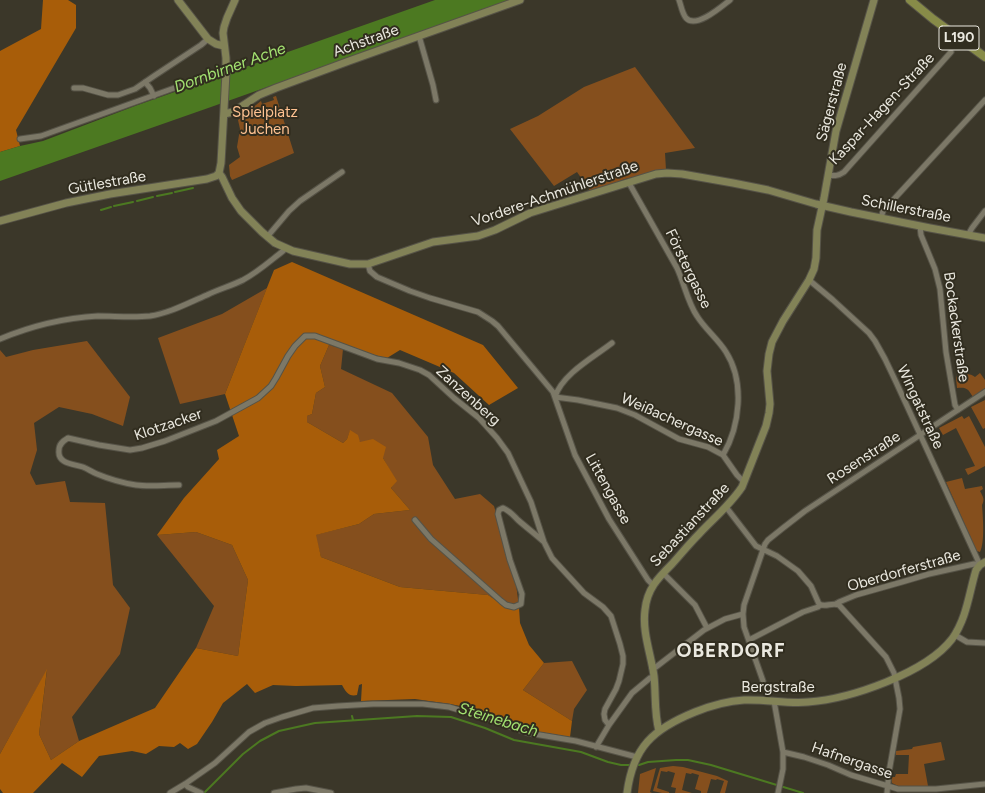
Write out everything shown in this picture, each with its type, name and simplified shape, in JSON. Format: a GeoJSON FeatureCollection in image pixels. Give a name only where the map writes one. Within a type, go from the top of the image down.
{"type":"FeatureCollection","features":[{"type":"Feature","properties":{"kind":"main road","name":"L190"},"geometry":{"type":"LineString","coordinates":[[910,0],[933,19],[985,57]]}},
{"type":"Feature","properties":{"kind":"street"},"geometry":{"type":"LineString","coordinates":[[178,0],[208,39],[214,43],[224,46]]}},
{"type":"Feature","properties":{"kind":"street"},"geometry":{"type":"LineString","coordinates":[[219,173],[221,163],[226,71],[223,33],[225,22],[235,0]]}},
{"type":"Feature","properties":{"kind":"street","name":"Achstraße"},"geometry":{"type":"LineString","coordinates":[[224,114],[233,112],[258,95],[276,88],[520,0]]}},
{"type":"Feature","properties":{"kind":"street"},"geometry":{"type":"LineString","coordinates":[[679,0],[687,19],[693,21],[703,19],[730,0]]}},
{"type":"Feature","properties":{"kind":"street","name":"Sägerstraße"},"geometry":{"type":"LineString","coordinates":[[822,205],[837,125],[873,3],[878,0]]}},
{"type":"Feature","properties":{"kind":"street"},"geometry":{"type":"LineString","coordinates":[[419,36],[436,100]]}},
{"type":"Feature","properties":{"kind":"street"},"geometry":{"type":"LineString","coordinates":[[74,88],[83,88],[108,95],[118,95],[135,89],[208,39]]}},
{"type":"Feature","properties":{"kind":"street","name":"Kaspar-Hagen-Straße"},"geometry":{"type":"LineString","coordinates":[[828,175],[835,176],[844,172],[951,52]]}},
{"type":"Feature","properties":{"kind":"street"},"geometry":{"type":"LineString","coordinates":[[20,139],[41,136],[216,73],[226,71]]}},
{"type":"Feature","properties":{"kind":"street"},"geometry":{"type":"LineString","coordinates":[[145,82],[154,96]]}},
{"type":"Feature","properties":{"kind":"street"},"geometry":{"type":"LineString","coordinates":[[881,218],[884,212],[906,186],[985,100]]}},
{"type":"Feature","properties":{"kind":"street"},"geometry":{"type":"LineString","coordinates":[[267,237],[289,211],[300,201],[342,172]]}},
{"type":"Feature","properties":{"kind":"street","name":"Gütlestraße"},"geometry":{"type":"LineString","coordinates":[[0,221],[66,203],[110,194],[207,179],[216,176],[219,173]]}},
{"type":"Feature","properties":{"kind":"street","name":"Vordere-Achmühlerstraße"},"geometry":{"type":"LineString","coordinates":[[219,173],[232,198],[241,211],[275,243],[293,251],[350,264],[368,264],[432,242],[478,236],[495,230],[530,213],[656,174],[682,174],[768,190],[822,205]]}},
{"type":"Feature","properties":{"kind":"street","name":"Förstergasse"},"geometry":{"type":"LineString","coordinates":[[629,183],[677,268],[697,317],[720,343],[732,364],[736,376],[738,392],[738,413],[727,449],[723,455]]}},
{"type":"Feature","properties":{"kind":"street","name":"Schillerstraße"},"geometry":{"type":"LineString","coordinates":[[822,205],[985,238]]}},
{"type":"Feature","properties":{"kind":"street","name":"Sebastianstraße"},"geometry":{"type":"LineString","coordinates":[[659,731],[654,677],[644,625],[647,597],[653,585],[663,573],[698,535],[726,508],[738,493],[744,482],[766,426],[769,413],[770,404],[767,371],[772,342],[783,321],[809,280],[814,268],[816,258],[817,230],[822,205]]}},
{"type":"Feature","properties":{"kind":"street"},"geometry":{"type":"LineString","coordinates":[[968,235],[985,211]]}},
{"type":"Feature","properties":{"kind":"street","name":"Bockackerstraße"},"geometry":{"type":"LineString","coordinates":[[920,226],[921,236],[935,269],[940,289],[946,352],[955,405],[958,410]]}},
{"type":"Feature","properties":{"kind":"street"},"geometry":{"type":"LineString","coordinates":[[0,339],[44,325],[71,319],[99,316],[150,316],[179,308],[244,279],[285,248]]}},
{"type":"Feature","properties":{"kind":"street"},"geometry":{"type":"LineString","coordinates":[[368,264],[370,270],[377,277],[430,298],[478,312],[492,321],[498,326],[553,392],[555,397]]}},
{"type":"Feature","properties":{"kind":"street","name":"Wingatstraße"},"geometry":{"type":"LineString","coordinates":[[809,280],[844,309],[869,333],[885,358],[920,435],[982,563]]}},
{"type":"Feature","properties":{"kind":"street","name":"Zanzenberg"},"geometry":{"type":"LineString","coordinates":[[295,346],[305,336],[315,336],[377,359],[400,363],[420,370],[430,376],[479,418],[497,438],[508,453],[531,502],[544,542],[552,558],[584,594],[608,611],[617,631],[623,656],[623,664],[616,690],[605,709],[605,720],[609,724]]}},
{"type":"Feature","properties":{"kind":"street"},"geometry":{"type":"LineString","coordinates":[[555,397],[562,383],[586,362],[612,343]]}},
{"type":"Feature","properties":{"kind":"street","name":"Klotzacker"},"geometry":{"type":"LineString","coordinates":[[179,485],[148,486],[110,478],[62,460],[59,456],[59,447],[63,441],[68,438],[130,450],[165,441],[216,421],[258,398],[271,386],[295,346]]}},
{"type":"Feature","properties":{"kind":"street","name":"Rosenstraße"},"geometry":{"type":"LineString","coordinates":[[743,614],[744,606],[763,550],[768,540],[799,515],[985,392]]}},
{"type":"Feature","properties":{"kind":"street","name":"Weißachergasse"},"geometry":{"type":"LineString","coordinates":[[555,397],[618,408],[636,415],[679,439],[708,447],[723,455],[737,475],[744,482]]}},
{"type":"Feature","properties":{"kind":"street","name":"Littengasse"},"geometry":{"type":"LineString","coordinates":[[555,397],[575,455],[609,519],[648,580],[653,585]]}},
{"type":"Feature","properties":{"kind":"street","name":"Zanzenberg"},"geometry":{"type":"LineString","coordinates":[[415,520],[431,539],[500,601],[506,605],[514,607],[521,604],[522,594],[510,560],[498,514],[499,510],[503,508],[510,511],[519,521],[544,542]]}},
{"type":"Feature","properties":{"kind":"street"},"geometry":{"type":"LineString","coordinates":[[726,508],[756,546],[777,556],[798,571],[811,586],[820,605]]}},
{"type":"Feature","properties":{"kind":"street","name":"Oberdorferstraße"},"geometry":{"type":"LineString","coordinates":[[836,604],[856,595],[928,574],[982,563]]}},
{"type":"Feature","properties":{"kind":"street","name":"Bergstraße"},"geometry":{"type":"LineString","coordinates":[[627,793],[636,759],[646,743],[659,731],[681,718],[700,710],[724,703],[745,700],[805,703],[828,700],[857,692],[905,674],[929,660],[947,645],[961,623],[976,572],[982,563]]}},
{"type":"Feature","properties":{"kind":"street"},"geometry":{"type":"LineString","coordinates":[[663,573],[695,605],[707,628]]}},
{"type":"Feature","properties":{"kind":"street"},"geometry":{"type":"LineString","coordinates":[[749,640],[803,612],[820,605],[839,605],[850,617],[886,657],[894,673],[900,709],[889,772],[887,793]]}},
{"type":"Feature","properties":{"kind":"street"},"geometry":{"type":"LineString","coordinates":[[652,668],[656,667],[707,628],[725,619],[743,614],[744,627],[763,681]]}},
{"type":"Feature","properties":{"kind":"street"},"geometry":{"type":"LineString","coordinates":[[954,635],[967,642],[985,643]]}},
{"type":"Feature","properties":{"kind":"street"},"geometry":{"type":"LineString","coordinates":[[596,747],[609,724],[632,693],[650,678],[654,677]]}},
{"type":"Feature","properties":{"kind":"street"},"geometry":{"type":"LineString","coordinates":[[774,701],[783,752],[783,769],[779,792]]}},
{"type":"Feature","properties":{"kind":"street"},"geometry":{"type":"LineString","coordinates":[[170,793],[215,762],[249,732],[265,723],[313,708],[373,704],[423,704],[449,707],[528,733],[576,741],[636,759]]}},
{"type":"Feature","properties":{"kind":"street","name":"Hafnergasse"},"geometry":{"type":"LineString","coordinates":[[783,752],[828,765],[851,775],[888,786],[905,789],[936,789],[985,784]]}},
{"type":"Feature","properties":{"kind":"street"},"geometry":{"type":"LineString","coordinates":[[185,784],[199,792]]}},
{"type":"Feature","properties":{"kind":"street"},"geometry":{"type":"LineString","coordinates":[[274,793],[306,788],[331,793]]}},
{"type":"Feature","properties":{"kind":"green space"},"geometry":{"type":"Polygon","coordinates":[[[635,67],[695,148],[665,153],[666,170],[625,179],[591,192],[577,172],[554,186],[510,129],[538,116],[584,87],[635,67]]]}},
{"type":"Feature","properties":{"kind":"green space","name":"Spielplatz Juchen"},"geometry":{"type":"Polygon","coordinates":[[[276,96],[294,153],[232,180],[229,165],[240,157],[237,147],[240,129],[238,120],[261,101],[262,104],[274,100],[273,97],[276,96]]]}},
{"type":"Feature","properties":{"kind":"green space"},"geometry":{"type":"Polygon","coordinates":[[[267,288],[225,394],[180,404],[158,338],[222,314],[267,288]]]}},
{"type":"Feature","properties":{"kind":"green space"},"geometry":{"type":"Polygon","coordinates":[[[87,341],[130,397],[123,426],[92,414],[59,407],[34,423],[37,450],[30,473],[36,485],[65,481],[70,502],[105,503],[113,585],[130,608],[120,654],[72,717],[79,741],[51,760],[39,734],[47,670],[0,754],[0,350],[6,357],[33,350],[87,341]]]}},
{"type":"Feature","properties":{"kind":"green space"},"geometry":{"type":"Polygon","coordinates":[[[329,345],[343,349],[341,369],[392,393],[428,437],[433,465],[455,499],[480,494],[494,506],[516,584],[519,607],[509,609],[488,595],[400,587],[321,557],[315,535],[359,524],[374,514],[410,510],[391,488],[396,481],[383,458],[360,442],[350,431],[347,439],[343,443],[307,422],[307,416],[312,414],[316,393],[325,387],[320,366],[329,345]]]}},
{"type":"Feature","properties":{"kind":"green space"},"geometry":{"type":"Polygon","coordinates":[[[980,373],[985,380],[985,388],[973,397],[967,389],[957,388],[957,376],[968,374],[975,377],[980,373]]]}},
{"type":"Feature","properties":{"kind":"green space"},"geometry":{"type":"Polygon","coordinates":[[[985,400],[985,428],[983,429],[971,407],[985,400]]]}},
{"type":"Feature","properties":{"kind":"green space"},"geometry":{"type":"Polygon","coordinates":[[[962,416],[964,419],[969,416],[985,447],[985,466],[968,475],[965,469],[975,466],[956,428],[943,435],[939,428],[962,416]]]}},
{"type":"Feature","properties":{"kind":"green space"},"geometry":{"type":"Polygon","coordinates":[[[962,478],[965,489],[982,486],[983,489],[980,491],[983,496],[983,536],[982,548],[980,552],[977,551],[975,547],[946,482],[962,478]]]}},
{"type":"Feature","properties":{"kind":"green space"},"geometry":{"type":"Polygon","coordinates":[[[196,532],[232,545],[248,580],[238,656],[196,648],[214,606],[157,535],[196,532]]]}},
{"type":"Feature","properties":{"kind":"green space"},"geometry":{"type":"Polygon","coordinates":[[[572,661],[587,690],[574,709],[572,721],[523,690],[544,663],[572,661]]]}},
{"type":"Feature","properties":{"kind":"green space"},"geometry":{"type":"Polygon","coordinates":[[[941,742],[945,760],[924,764],[928,786],[898,786],[892,783],[891,777],[895,777],[896,774],[908,774],[909,755],[896,755],[896,751],[941,742]]]}},
{"type":"Feature","properties":{"kind":"green space"},"geometry":{"type":"Polygon","coordinates":[[[673,766],[683,767],[717,776],[728,781],[725,793],[720,793],[724,781],[711,779],[707,793],[701,793],[701,791],[695,789],[699,775],[686,773],[682,790],[692,793],[675,793],[676,788],[671,787],[675,773],[668,771],[661,771],[657,788],[669,793],[653,791],[660,768],[673,766]]]}},
{"type":"Feature","properties":{"kind":"green space"},"geometry":{"type":"Polygon","coordinates":[[[656,768],[650,792],[652,793],[638,793],[640,774],[656,768]]]}},
{"type":"Feature","properties":{"kind":"shaded area"},"geometry":{"type":"Polygon","coordinates":[[[43,0],[68,0],[76,5],[76,28],[16,130],[20,146],[0,152],[0,51],[41,29],[43,0]]]}},
{"type":"Feature","properties":{"kind":"shaded area"},"geometry":{"type":"Polygon","coordinates":[[[435,0],[511,0],[0,181],[0,152],[43,141],[135,106],[435,0]]]}},
{"type":"Feature","properties":{"kind":"shaded area"},"geometry":{"type":"Polygon","coordinates":[[[292,262],[483,345],[518,388],[489,405],[454,373],[400,350],[387,358],[329,345],[320,366],[325,387],[316,393],[312,414],[307,416],[307,422],[343,443],[347,439],[350,430],[358,435],[360,442],[373,439],[386,447],[383,458],[397,481],[391,488],[410,510],[374,514],[359,524],[316,535],[321,557],[400,587],[488,595],[509,609],[519,607],[520,623],[529,645],[544,663],[523,690],[572,721],[570,737],[528,730],[476,709],[450,704],[415,699],[361,701],[362,684],[359,685],[357,695],[352,695],[345,690],[342,685],[273,685],[255,693],[247,684],[223,703],[197,744],[188,749],[180,743],[174,747],[159,746],[146,754],[132,751],[99,756],[82,777],[62,763],[33,793],[3,793],[0,789],[0,754],[47,669],[39,734],[51,760],[79,741],[155,708],[196,648],[238,656],[248,580],[232,545],[196,532],[157,535],[184,498],[219,459],[217,450],[239,436],[225,394],[274,270],[292,262]]]}},
{"type":"Feature","properties":{"kind":"waterway"},"geometry":{"type":"LineString","coordinates":[[175,192],[193,188]]}},
{"type":"Feature","properties":{"kind":"waterway"},"geometry":{"type":"LineString","coordinates":[[157,196],[172,193]]}},
{"type":"Feature","properties":{"kind":"waterway"},"geometry":{"type":"LineString","coordinates":[[137,201],[153,197]]}},
{"type":"Feature","properties":{"kind":"waterway"},"geometry":{"type":"LineString","coordinates":[[114,206],[133,202]]}},
{"type":"Feature","properties":{"kind":"waterway"},"geometry":{"type":"LineString","coordinates":[[101,210],[111,207]]}},
{"type":"Feature","properties":{"kind":"waterway","name":"Steinebach"},"geometry":{"type":"LineString","coordinates":[[352,716],[353,720]]}},
{"type":"Feature","properties":{"kind":"waterway","name":"Steinebach"},"geometry":{"type":"LineString","coordinates":[[204,793],[243,754],[260,741],[279,731],[315,723],[417,716],[451,717],[485,728],[514,740],[581,752],[608,762],[621,765],[631,765]]}},
{"type":"Feature","properties":{"kind":"waterway","name":"Steinebach"},"geometry":{"type":"LineString","coordinates":[[636,765],[648,762],[688,760],[711,765],[803,793]]}},
{"type":"Feature","properties":{"kind":"district","name":"OBERDORF"},"geometry":{"type":"Point","coordinates":[731,651]}},
{"type":"Feature","properties":{"kind":"water label","name":"Dornbirner Ache"},"geometry":{"type":"Point","coordinates":[230,68]}}]}
